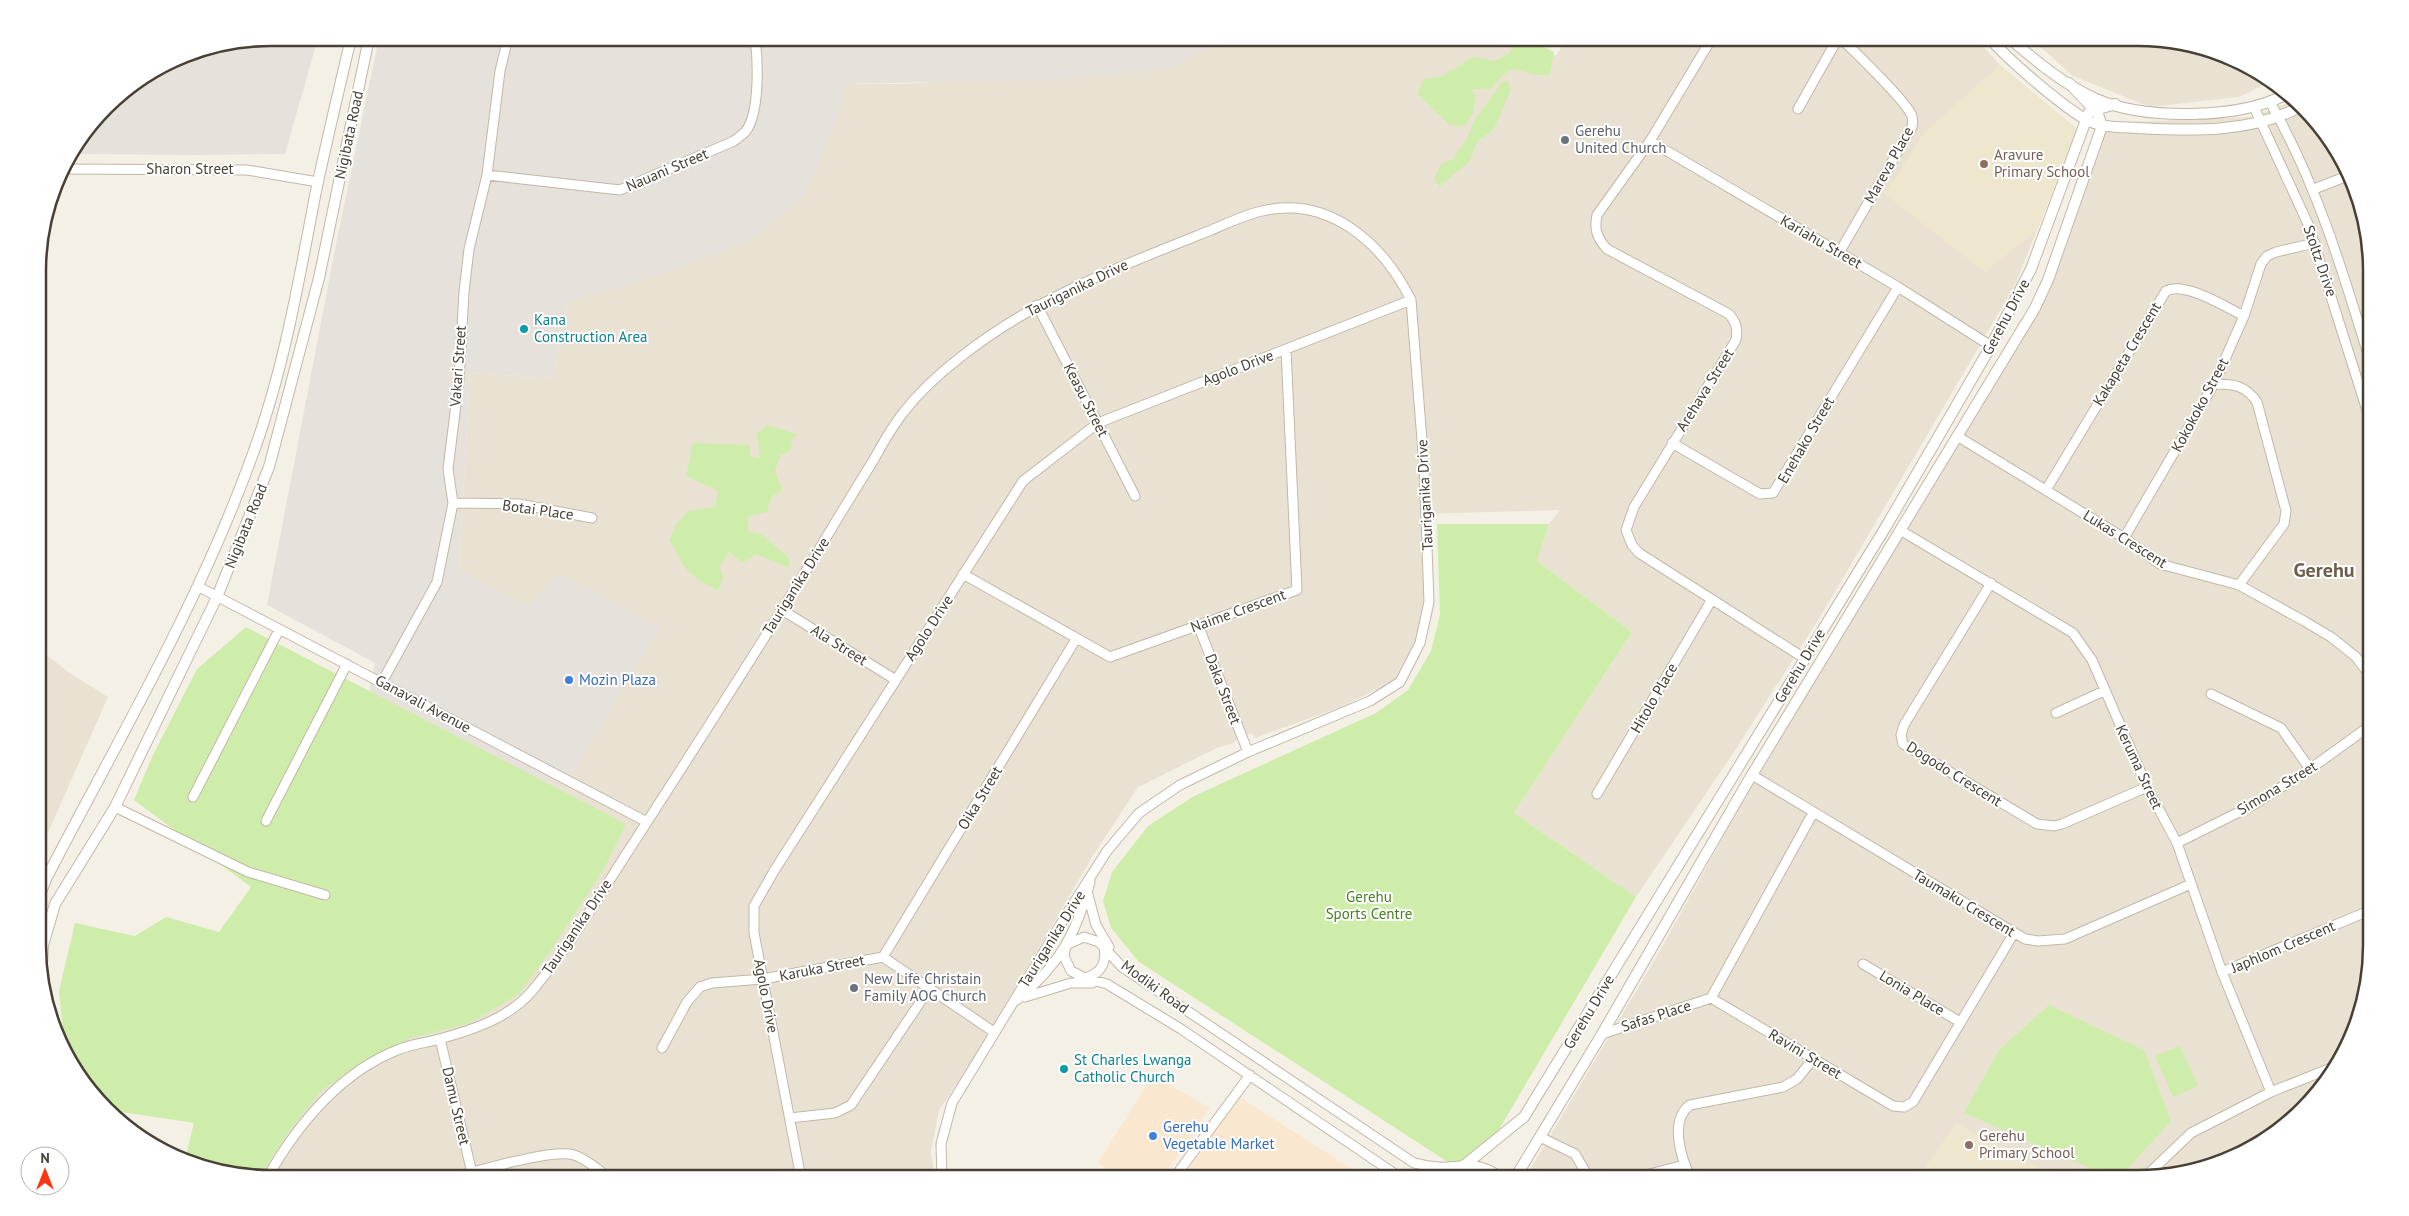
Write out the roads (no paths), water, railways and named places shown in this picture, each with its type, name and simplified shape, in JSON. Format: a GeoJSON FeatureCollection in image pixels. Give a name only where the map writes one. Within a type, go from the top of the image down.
{"type":"FeatureCollection","features":[{"type":"Feature","properties":{"kind":"street","name":"Nigibata Road"},"geometry":{"type":"LineString","coordinates":[[46,882],[199,587],[252,458],[275,385],[291,319],[318,182],[349,46]]}},
{"type":"Feature","properties":{"kind":"street","name":"Nigibata Road"},"geometry":{"type":"LineString","coordinates":[[46,936],[55,904],[115,807],[217,597],[269,467],[319,278],[367,46]]}},
{"type":"Feature","properties":{"kind":"street","name":"Vakari Street"},"geometry":{"type":"LineString","coordinates":[[382,682],[437,582],[453,503],[448,469],[459,380],[464,292],[469,249],[487,175],[500,71],[506,46]]}},
{"type":"Feature","properties":{"kind":"street","name":"Nauani Street"},"geometry":{"type":"LineString","coordinates":[[487,175],[620,190],[734,141],[747,130],[755,104],[758,60],[756,46]]}},
{"type":"Feature","properties":{"kind":"street","name":"Arehava Street"},"geometry":{"type":"LineString","coordinates":[[1707,46],[1650,141],[1597,216],[1596,234],[1607,248],[1729,314],[1737,326],[1738,333],[1736,340],[1634,507],[1626,530],[1632,545],[1639,553],[1711,601],[1804,658]]}},
{"type":"Feature","properties":{"kind":"street"},"geometry":{"type":"LineString","coordinates":[[1798,109],[1834,46]]}},
{"type":"Feature","properties":{"kind":"street","name":"Mareva Place"},"geometry":{"type":"LineString","coordinates":[[1840,252],[1912,127],[1913,122],[1909,111],[1896,96],[1847,46]]}},
{"type":"Feature","properties":{"kind":"street"},"geometry":{"type":"LineString","coordinates":[[1998,46],[2061,102],[2085,119],[2102,126],[2186,130],[2260,123],[2279,118],[2295,110]]}},
{"type":"Feature","properties":{"kind":"street"},"geometry":{"type":"LineString","coordinates":[[2018,46],[2048,72],[2097,99],[2139,110],[2184,114],[2235,111],[2254,107],[2280,97]]}},
{"type":"Feature","properties":{"kind":"street"},"geometry":{"type":"LineString","coordinates":[[2069,83],[2095,110],[2102,126]]}},
{"type":"Feature","properties":{"kind":"street","name":"Stoltz Drive"},"geometry":{"type":"LineString","coordinates":[[2270,102],[2314,189],[2334,243],[2363,338]]}},
{"type":"Feature","properties":{"kind":"street","name":"Gerehu Drive"},"geometry":{"type":"LineString","coordinates":[[1455,1170],[1466,1164],[1524,1117],[1887,525],[1991,346],[2031,269],[2089,112],[2115,104]]}},
{"type":"Feature","properties":{"kind":"street","name":"Stoltz Drive"},"geometry":{"type":"LineString","coordinates":[[2254,107],[2304,216],[2363,398]]}},
{"type":"Feature","properties":{"kind":"street","name":"Gerehu Drive"},"geometry":{"type":"LineString","coordinates":[[1521,1170],[1752,775],[2041,294],[2102,126]]}},
{"type":"Feature","properties":{"kind":"street","name":"Kariahu Street"},"geometry":{"type":"LineString","coordinates":[[1650,141],[1840,252],[1991,346]]}},
{"type":"Feature","properties":{"kind":"street","name":"Sharon Street"},"geometry":{"type":"LineString","coordinates":[[71,169],[247,170],[318,182]]}},
{"type":"Feature","properties":{"kind":"street"},"geometry":{"type":"LineString","coordinates":[[2314,189],[2343,178]]}},
{"type":"Feature","properties":{"kind":"street","name":"Tauriganika Drive"},"geometry":{"type":"LineString","coordinates":[[272,1170],[295,1134],[323,1101],[344,1082],[367,1066],[400,1049],[440,1039],[497,1018],[517,1006],[524,999],[566,947],[647,822],[782,610],[903,412],[963,355],[1037,305],[1132,262],[1263,210],[1299,208],[1343,222],[1365,236],[1402,282],[1411,300],[1424,466],[1430,602],[1420,643],[1400,682],[1370,701],[1248,752],[1180,785],[1139,813],[1107,851],[1034,965],[1013,1004],[952,1103],[941,1144],[942,1170]]}},
{"type":"Feature","properties":{"kind":"street","name":"Kokokoko Street"},"geometry":{"type":"LineString","coordinates":[[2124,538],[2214,384],[2244,316],[2256,274],[2267,256],[2314,243]]}},
{"type":"Feature","properties":{"kind":"street","name":"Enehako Street"},"geometry":{"type":"LineString","coordinates":[[1672,443],[1760,494],[1773,493],[1898,287]]}},
{"type":"Feature","properties":{"kind":"street","name":"Kakapeta Crescent"},"geometry":{"type":"LineString","coordinates":[[2046,490],[2166,291],[2171,288],[2183,289],[2244,316]]}},
{"type":"Feature","properties":{"kind":"street","name":"Agolo Drive"},"geometry":{"type":"LineString","coordinates":[[800,1170],[754,933],[754,906],[774,871],[1023,481],[1098,422],[1411,300]]}},
{"type":"Feature","properties":{"kind":"street","name":"Keasu Street"},"geometry":{"type":"LineString","coordinates":[[1037,305],[1135,496]]}},
{"type":"Feature","properties":{"kind":"street","name":"Naime Crescent"},"geometry":{"type":"LineString","coordinates":[[963,574],[1110,657],[1297,590],[1286,349]]}},
{"type":"Feature","properties":{"kind":"street"},"geometry":{"type":"LineString","coordinates":[[2214,384],[2237,384],[2245,388],[2257,402],[2287,518],[2239,585]]}},
{"type":"Feature","properties":{"kind":"street","name":"Lukas Crescent"},"geometry":{"type":"LineString","coordinates":[[1957,436],[2124,538],[2160,564],[2239,585],[2331,637],[2356,657],[2363,666]]}},
{"type":"Feature","properties":{"kind":"street","name":"Botai Place"},"geometry":{"type":"LineString","coordinates":[[453,503],[519,504],[592,518]]}},
{"type":"Feature","properties":{"kind":"street","name":"Keruma Street"},"geometry":{"type":"LineString","coordinates":[[1900,530],[2073,634],[2092,660],[2147,787],[2177,842],[2222,972],[2271,1092]]}},
{"type":"Feature","properties":{"kind":"street","name":"Dogodo Crescent"},"geometry":{"type":"LineString","coordinates":[[1991,583],[1904,724],[1900,734],[1904,744],[2037,824],[2045,826],[2062,824],[2147,787]]}},
{"type":"Feature","properties":{"kind":"street","name":"Ganavali Avenue"},"geometry":{"type":"LineString","coordinates":[[199,587],[647,822]]}},
{"type":"Feature","properties":{"kind":"street","name":"Hitolo Place"},"geometry":{"type":"LineString","coordinates":[[1597,794],[1711,601]]}},
{"type":"Feature","properties":{"kind":"street","name":"Ala Street"},"geometry":{"type":"LineString","coordinates":[[782,610],[896,680]]}},
{"type":"Feature","properties":{"kind":"street","name":"Daka Street"},"geometry":{"type":"LineString","coordinates":[[1198,625],[1248,752]]}},
{"type":"Feature","properties":{"kind":"street"},"geometry":{"type":"LineString","coordinates":[[193,797],[279,630]]}},
{"type":"Feature","properties":{"kind":"street","name":"Oika Street"},"geometry":{"type":"LineString","coordinates":[[883,956],[1076,639]]}},
{"type":"Feature","properties":{"kind":"street"},"geometry":{"type":"LineString","coordinates":[[266,821],[347,664]]}},
{"type":"Feature","properties":{"kind":"street"},"geometry":{"type":"LineString","coordinates":[[2056,713],[2104,691]]}},
{"type":"Feature","properties":{"kind":"street"},"geometry":{"type":"LineString","coordinates":[[2211,694],[2280,728],[2310,769]]}},
{"type":"Feature","properties":{"kind":"street","name":"Simona Street"},"geometry":{"type":"LineString","coordinates":[[2177,842],[2254,805],[2310,769],[2363,731]]}},
{"type":"Feature","properties":{"kind":"street","name":"Taumaku Crescent"},"geometry":{"type":"LineString","coordinates":[[1752,775],[2025,939],[2038,941],[2066,939],[2190,884]]}},
{"type":"Feature","properties":{"kind":"street"},"geometry":{"type":"LineString","coordinates":[[115,807],[248,872],[325,895]]}},
{"type":"Feature","properties":{"kind":"street"},"geometry":{"type":"LineString","coordinates":[[1711,998],[1813,813]]}},
{"type":"Feature","properties":{"kind":"street"},"geometry":{"type":"LineString","coordinates":[[1092,875],[1088,896],[1096,925],[1113,955]]}},
{"type":"Feature","properties":{"kind":"street","name":"Tauriganika Drive"},"geometry":{"type":"LineString","coordinates":[[1013,1004],[1042,979],[1066,945],[1082,911],[1092,875]]}},
{"type":"Feature","properties":{"kind":"street","name":"Japhlom Crescent"},"geometry":{"type":"LineString","coordinates":[[2222,972],[2363,913]]}},
{"type":"Feature","properties":{"kind":"street","name":"Ravini Street"},"geometry":{"type":"LineString","coordinates":[[1711,998],[1893,1106],[1904,1107],[1913,1102],[2014,934]]}},
{"type":"Feature","properties":{"kind":"street","name":"Modiki Road"},"geometry":{"type":"LineString","coordinates":[[1389,1170],[1181,1029],[1107,984],[1085,978],[1071,971],[1064,956],[1066,945],[1084,937],[1099,942],[1113,955],[1122,967],[1414,1163],[1445,1168],[1466,1164],[1485,1167],[1490,1170]]}},
{"type":"Feature","properties":{"kind":"street"},"geometry":{"type":"LineString","coordinates":[[1085,978],[1094,976],[1102,967],[1106,957],[1104,946]]}},
{"type":"Feature","properties":{"kind":"street","name":"Karuka Street"},"geometry":{"type":"LineString","coordinates":[[662,1048],[694,992],[712,983],[763,979],[883,956],[994,1032]]}},
{"type":"Feature","properties":{"kind":"street","name":"Lonia Place"},"geometry":{"type":"LineString","coordinates":[[1863,964],[1960,1022]]}},
{"type":"Feature","properties":{"kind":"street"},"geometry":{"type":"LineString","coordinates":[[1013,1004],[1030,994],[1071,982],[1107,984]]}},
{"type":"Feature","properties":{"kind":"street"},"geometry":{"type":"LineString","coordinates":[[790,1118],[835,1113],[851,1106],[929,989]]}},
{"type":"Feature","properties":{"kind":"street","name":"Safas Place"},"geometry":{"type":"LineString","coordinates":[[1602,1034],[1711,998]]}},
{"type":"Feature","properties":{"kind":"street","name":"Damu Street"},"geometry":{"type":"LineString","coordinates":[[440,1039],[471,1170]]}},
{"type":"Feature","properties":{"kind":"street"},"geometry":{"type":"LineString","coordinates":[[1687,1170],[1684,1165],[1678,1121],[1684,1109],[1690,1105],[1783,1087],[1797,1079],[1813,1059]]}},
{"type":"Feature","properties":{"kind":"street"},"geometry":{"type":"LineString","coordinates":[[2153,1169],[2191,1133],[2271,1092],[2325,1071]]}},
{"type":"Feature","properties":{"kind":"street"},"geometry":{"type":"LineString","coordinates":[[1180,1170],[1250,1075]]}},
{"type":"Feature","properties":{"kind":"street"},"geometry":{"type":"LineString","coordinates":[[1540,1137],[1575,1154],[1585,1170]]}},
{"type":"Feature","properties":{"kind":"street"},"geometry":{"type":"LineString","coordinates":[[485,1170],[528,1160],[567,1154],[576,1156],[598,1170]]}},
{"type":"Feature","properties":{"kind":"street"},"geometry":{"type":"LineString","coordinates":[[1665,1170],[1684,1165]]}},
{"type":"Feature","properties":{"kind":"place","name":"Gerehu United Church"},"geometry":{"type":"Point","coordinates":[1565,140]}},
{"type":"Feature","properties":{"kind":"place","name":"Aravure Primary School"},"geometry":{"type":"Point","coordinates":[1984,164]}},
{"type":"Feature","properties":{"kind":"place","name":"Kana Construction Area"},"geometry":{"type":"Point","coordinates":[524,329]}},
{"type":"Feature","properties":{"kind":"place","name":"Mozin Plaza"},"geometry":{"type":"Point","coordinates":[569,680]}},
{"type":"Feature","properties":{"kind":"place","name":"New Life Christain Family AOG Church"},"geometry":{"type":"Point","coordinates":[854,988]}},
{"type":"Feature","properties":{"kind":"place","name":"St Charles Lwanga Catholic Church"},"geometry":{"type":"Point","coordinates":[1064,1069]}},
{"type":"Feature","properties":{"kind":"place","name":"Gerehu Vegetable Market"},"geometry":{"type":"Point","coordinates":[1153,1136]}},
{"type":"Feature","properties":{"kind":"place","name":"Gerehu Primary School"},"geometry":{"type":"Point","coordinates":[1969,1145]}},
{"type":"Feature","properties":{"kind":"district","name":"Gerehu"},"geometry":{"type":"Point","coordinates":[2324,570]}},
{"type":"Feature","properties":{"kind":"park label","name":"Gerehu Sports Centre"},"geometry":{"type":"Point","coordinates":[1369,906]}}]}
